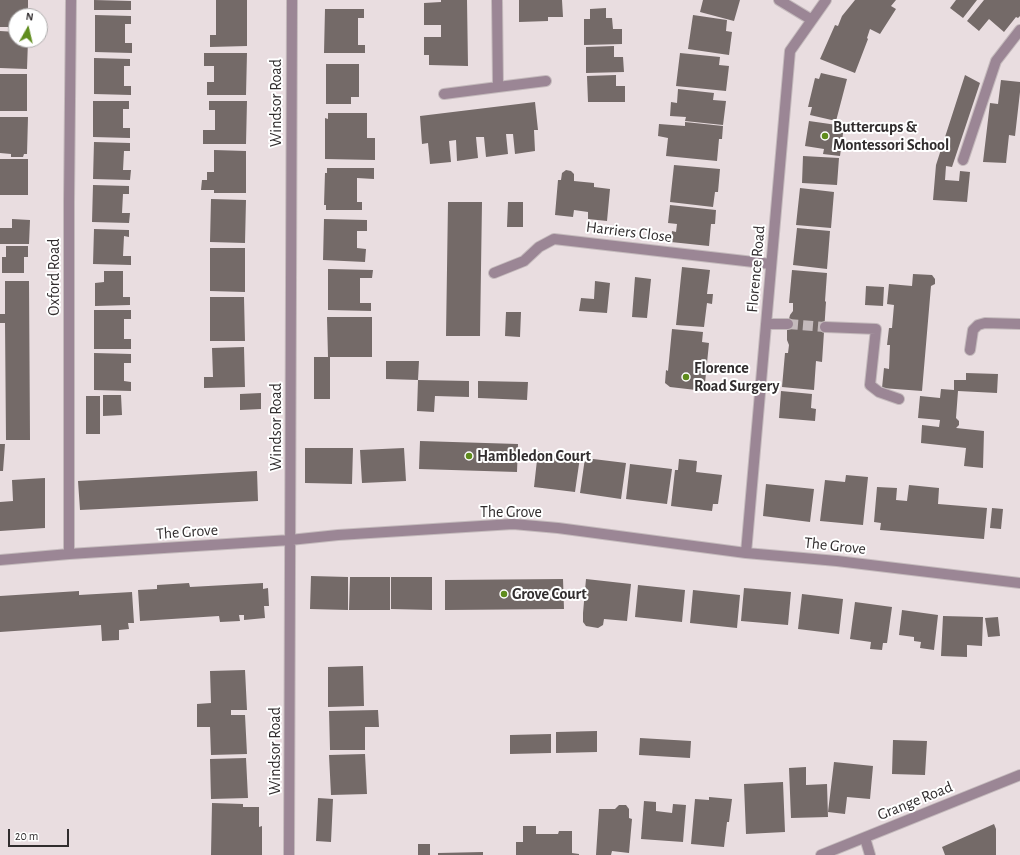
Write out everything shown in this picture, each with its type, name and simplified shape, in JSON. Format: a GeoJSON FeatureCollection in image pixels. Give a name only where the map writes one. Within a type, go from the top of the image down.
{"type":"FeatureCollection","features":[{"type":"Feature","properties":{"kind":"street","name":"Oxford Road"},"geometry":{"type":"LineString","coordinates":[[69,554],[69,195],[71,0]]}},
{"type":"Feature","properties":{"kind":"street","name":"Windsor Road"},"geometry":{"type":"LineString","coordinates":[[289,855],[292,0]]}},
{"type":"Feature","properties":{"kind":"street"},"geometry":{"type":"LineString","coordinates":[[497,0],[498,87]]}},
{"type":"Feature","properties":{"kind":"street"},"geometry":{"type":"LineString","coordinates":[[779,0],[812,20]]}},
{"type":"Feature","properties":{"kind":"street","name":"Florence Road"},"geometry":{"type":"LineString","coordinates":[[746,553],[790,51],[826,0]]}},
{"type":"Feature","properties":{"kind":"street"},"geometry":{"type":"LineString","coordinates":[[963,160],[996,61],[1020,30]]}},
{"type":"Feature","properties":{"kind":"street"},"geometry":{"type":"LineString","coordinates":[[444,94],[546,81]]}},
{"type":"Feature","properties":{"kind":"street","name":"Harriers Close"},"geometry":{"type":"LineString","coordinates":[[494,274],[524,261],[539,247],[554,239],[771,264]]}},
{"type":"Feature","properties":{"kind":"street"},"geometry":{"type":"LineString","coordinates":[[970,350],[973,330],[978,325],[985,323],[1020,324]]}},
{"type":"Feature","properties":{"kind":"street"},"geometry":{"type":"LineString","coordinates":[[766,324],[788,324]]}},
{"type":"Feature","properties":{"kind":"street"},"geometry":{"type":"LineString","coordinates":[[825,327],[876,330],[870,384],[879,392],[899,399]]}},
{"type":"Feature","properties":{"kind":"street","name":"The Grove"},"geometry":{"type":"LineString","coordinates":[[0,560],[69,554],[290,540],[338,535],[513,524],[558,528],[746,553],[837,561],[1020,583]]}},
{"type":"Feature","properties":{"kind":"street","name":"Grange Road"},"geometry":{"type":"LineString","coordinates":[[821,855],[1020,775]]}},
{"type":"Feature","properties":{"kind":"street"},"geometry":{"type":"LineString","coordinates":[[865,838],[870,855]]}},
{"type":"Feature","properties":{"kind":"building"},"geometry":{"type":"Polygon","coordinates":[[[0,0],[28,0],[28,8],[8,8],[8,27],[0,27],[0,0]]]}},
{"type":"Feature","properties":{"kind":"building"},"geometry":{"type":"Polygon","coordinates":[[[94,0],[131,1],[131,10],[94,10],[94,0]]]}},
{"type":"Feature","properties":{"kind":"building"},"geometry":{"type":"Polygon","coordinates":[[[216,0],[247,0],[247,46],[210,47],[210,35],[216,35],[216,0]]]}},
{"type":"Feature","properties":{"kind":"building"},"geometry":{"type":"Polygon","coordinates":[[[441,0],[467,0],[468,66],[429,65],[429,55],[424,55],[424,37],[441,37],[441,25],[424,25],[424,3],[441,2],[441,0]]]}},
{"type":"Feature","properties":{"kind":"building"},"geometry":{"type":"Polygon","coordinates":[[[519,0],[562,0],[563,17],[548,17],[548,21],[519,22],[519,0]]]}},
{"type":"Feature","properties":{"kind":"building"},"geometry":{"type":"Polygon","coordinates":[[[703,0],[740,0],[734,21],[700,12],[703,0]]]}},
{"type":"Feature","properties":{"kind":"building"},"geometry":{"type":"Polygon","coordinates":[[[855,0],[896,0],[891,6],[896,9],[880,34],[870,29],[868,39],[855,73],[820,59],[835,25],[838,26],[842,16],[855,0]]]}},
{"type":"Feature","properties":{"kind":"building"},"geometry":{"type":"Polygon","coordinates":[[[956,0],[977,0],[963,18],[950,8],[956,0]]]}},
{"type":"Feature","properties":{"kind":"building"},"geometry":{"type":"Polygon","coordinates":[[[984,0],[1020,0],[1020,16],[1018,18],[1016,17],[1004,32],[989,19],[979,31],[967,21],[984,0]]]}},
{"type":"Feature","properties":{"kind":"building"},"geometry":{"type":"Polygon","coordinates":[[[606,8],[606,18],[612,18],[613,29],[622,29],[622,44],[584,45],[584,19],[590,19],[590,9],[606,8]]]}},
{"type":"Feature","properties":{"kind":"building"},"geometry":{"type":"Polygon","coordinates":[[[325,9],[364,9],[364,18],[358,18],[358,45],[365,45],[365,53],[324,53],[325,9]]]}},
{"type":"Feature","properties":{"kind":"building"},"geometry":{"type":"Polygon","coordinates":[[[95,15],[131,16],[131,24],[125,24],[125,43],[132,43],[132,53],[95,52],[95,15]]]}},
{"type":"Feature","properties":{"kind":"building"},"geometry":{"type":"Polygon","coordinates":[[[693,15],[727,20],[726,31],[732,32],[729,55],[688,49],[693,15]]]}},
{"type":"Feature","properties":{"kind":"building"},"geometry":{"type":"Polygon","coordinates":[[[0,31],[8,32],[8,48],[28,48],[27,69],[0,68],[0,31]]]}},
{"type":"Feature","properties":{"kind":"building"},"geometry":{"type":"Polygon","coordinates":[[[614,46],[614,57],[623,57],[624,72],[586,73],[586,47],[614,46]]]}},
{"type":"Feature","properties":{"kind":"building"},"geometry":{"type":"Polygon","coordinates":[[[204,53],[247,53],[246,95],[207,95],[207,82],[214,82],[214,66],[204,66],[204,53]]]}},
{"type":"Feature","properties":{"kind":"building"},"geometry":{"type":"Polygon","coordinates":[[[680,53],[720,57],[719,65],[729,66],[726,91],[676,86],[680,53]]]}},
{"type":"Feature","properties":{"kind":"building"},"geometry":{"type":"Polygon","coordinates":[[[94,58],[130,59],[130,66],[124,66],[124,86],[131,86],[131,95],[94,94],[94,58]]]}},
{"type":"Feature","properties":{"kind":"building"},"geometry":{"type":"Polygon","coordinates":[[[326,64],[359,64],[359,97],[351,97],[351,104],[326,104],[326,64]]]}},
{"type":"Feature","properties":{"kind":"building"},"geometry":{"type":"Polygon","coordinates":[[[821,73],[847,79],[836,121],[810,115],[812,107],[808,107],[815,78],[819,79],[821,73]]]}},
{"type":"Feature","properties":{"kind":"building"},"geometry":{"type":"Polygon","coordinates":[[[0,74],[27,74],[27,111],[0,111],[0,74]]]}},
{"type":"Feature","properties":{"kind":"building"},"geometry":{"type":"Polygon","coordinates":[[[616,75],[616,86],[625,86],[625,102],[588,102],[587,76],[616,75]]]}},
{"type":"Feature","properties":{"kind":"building"},"geometry":{"type":"Polygon","coordinates":[[[965,75],[980,83],[952,167],[946,166],[945,180],[959,181],[960,171],[970,172],[967,202],[933,200],[936,165],[965,75]]]}},
{"type":"Feature","properties":{"kind":"building"},"geometry":{"type":"Polygon","coordinates":[[[1001,80],[1020,82],[1015,136],[1009,135],[1006,163],[983,162],[990,103],[998,104],[1001,80]]]}},
{"type":"Feature","properties":{"kind":"building"},"geometry":{"type":"Polygon","coordinates":[[[678,89],[714,93],[713,100],[726,101],[723,125],[685,121],[686,117],[670,116],[671,102],[677,103],[678,89]]]}},
{"type":"Feature","properties":{"kind":"building"},"geometry":{"type":"Polygon","coordinates":[[[93,101],[129,101],[129,109],[123,109],[123,128],[130,128],[130,138],[93,137],[93,101]]]}},
{"type":"Feature","properties":{"kind":"building"},"geometry":{"type":"Polygon","coordinates":[[[209,101],[247,101],[246,144],[203,144],[203,130],[215,130],[215,110],[209,110],[209,101]]]}},
{"type":"Feature","properties":{"kind":"building"},"geometry":{"type":"Polygon","coordinates":[[[535,102],[538,130],[534,130],[535,151],[515,154],[513,134],[506,134],[508,154],[486,157],[484,137],[476,137],[478,158],[457,161],[456,140],[449,141],[451,162],[430,164],[428,143],[422,144],[420,116],[535,102]]]}},
{"type":"Feature","properties":{"kind":"building"},"geometry":{"type":"Polygon","coordinates":[[[328,113],[367,113],[367,138],[375,138],[375,160],[325,159],[325,118],[328,119],[328,113]]]}},
{"type":"Feature","properties":{"kind":"building"},"geometry":{"type":"Polygon","coordinates":[[[0,117],[28,117],[27,154],[24,154],[23,157],[11,157],[11,154],[0,153],[0,117]]]}},
{"type":"Feature","properties":{"kind":"building","name":"Buttercups & Montessori School"},"geometry":{"type":"Polygon","coordinates":[[[809,121],[844,126],[840,156],[823,154],[824,149],[805,146],[809,121]]]}},
{"type":"Feature","properties":{"kind":"building"},"geometry":{"type":"Polygon","coordinates":[[[685,122],[723,126],[722,139],[719,139],[717,161],[666,156],[668,138],[658,136],[659,124],[685,126],[685,122]]]}},
{"type":"Feature","properties":{"kind":"building"},"geometry":{"type":"Polygon","coordinates":[[[94,142],[130,143],[130,151],[124,151],[123,170],[131,170],[130,180],[93,179],[94,142]]]}},
{"type":"Feature","properties":{"kind":"building"},"geometry":{"type":"Polygon","coordinates":[[[214,150],[246,151],[246,193],[214,193],[214,190],[201,190],[202,180],[207,180],[207,172],[214,172],[214,150]]]}},
{"type":"Feature","properties":{"kind":"building"},"geometry":{"type":"Polygon","coordinates":[[[803,156],[839,158],[837,185],[802,183],[803,156]]]}},
{"type":"Feature","properties":{"kind":"building"},"geometry":{"type":"Polygon","coordinates":[[[0,159],[28,159],[28,195],[0,195],[0,159]]]}},
{"type":"Feature","properties":{"kind":"building"},"geometry":{"type":"Polygon","coordinates":[[[674,165],[720,169],[718,192],[715,192],[713,207],[670,202],[674,165]]]}},
{"type":"Feature","properties":{"kind":"building"},"geometry":{"type":"Polygon","coordinates":[[[327,168],[374,168],[374,179],[357,178],[357,202],[362,202],[362,210],[326,210],[326,205],[324,205],[325,173],[327,173],[327,168]]]}},
{"type":"Feature","properties":{"kind":"building"},"geometry":{"type":"Polygon","coordinates":[[[566,170],[571,171],[574,174],[574,181],[594,183],[594,187],[610,189],[607,221],[588,219],[588,212],[574,210],[573,217],[555,215],[558,180],[561,180],[562,173],[566,170]]]}},
{"type":"Feature","properties":{"kind":"building"},"geometry":{"type":"Polygon","coordinates":[[[93,185],[129,186],[129,194],[123,194],[122,213],[130,213],[129,223],[92,222],[93,185]]]}},
{"type":"Feature","properties":{"kind":"building"},"geometry":{"type":"Polygon","coordinates":[[[800,188],[834,192],[831,228],[796,225],[800,188]]]}},
{"type":"Feature","properties":{"kind":"building"},"geometry":{"type":"Polygon","coordinates":[[[211,199],[246,200],[245,243],[210,242],[211,199]]]}},
{"type":"Feature","properties":{"kind":"building"},"geometry":{"type":"Polygon","coordinates":[[[448,202],[482,202],[480,336],[446,336],[448,202]]]}},
{"type":"Feature","properties":{"kind":"building"},"geometry":{"type":"Polygon","coordinates":[[[508,202],[523,202],[523,227],[507,227],[508,202]]]}},
{"type":"Feature","properties":{"kind":"building"},"geometry":{"type":"Polygon","coordinates":[[[670,205],[716,210],[715,224],[711,224],[709,246],[671,242],[672,231],[676,232],[677,224],[668,223],[670,205]]]}},
{"type":"Feature","properties":{"kind":"building"},"geometry":{"type":"Polygon","coordinates":[[[12,219],[30,220],[29,244],[0,244],[0,228],[12,228],[12,219]]]}},
{"type":"Feature","properties":{"kind":"building"},"geometry":{"type":"Polygon","coordinates":[[[324,219],[367,220],[367,231],[357,231],[357,248],[366,249],[365,262],[323,260],[324,219]]]}},
{"type":"Feature","properties":{"kind":"building"},"geometry":{"type":"Polygon","coordinates":[[[797,228],[830,231],[827,269],[793,265],[797,228]]]}},
{"type":"Feature","properties":{"kind":"building"},"geometry":{"type":"Polygon","coordinates":[[[94,229],[129,230],[129,237],[124,236],[123,256],[131,256],[131,265],[93,264],[94,229]]]}},
{"type":"Feature","properties":{"kind":"building"},"geometry":{"type":"Polygon","coordinates":[[[6,246],[28,246],[28,257],[24,257],[24,273],[2,273],[2,257],[6,257],[6,246]]]}},
{"type":"Feature","properties":{"kind":"building"},"geometry":{"type":"Polygon","coordinates":[[[210,248],[245,248],[245,292],[210,291],[210,248]]]}},
{"type":"Feature","properties":{"kind":"building"},"geometry":{"type":"Polygon","coordinates":[[[682,267],[710,270],[707,294],[713,294],[712,304],[707,303],[704,327],[676,325],[682,267]]]}},
{"type":"Feature","properties":{"kind":"building"},"geometry":{"type":"Polygon","coordinates":[[[328,269],[373,270],[372,278],[360,278],[360,303],[371,303],[371,311],[328,310],[328,269]]]}},
{"type":"Feature","properties":{"kind":"building"},"geometry":{"type":"Polygon","coordinates":[[[792,270],[827,273],[822,362],[816,361],[814,390],[782,387],[785,353],[788,353],[789,345],[787,340],[787,327],[790,315],[793,311],[793,303],[789,303],[792,270]]]}},
{"type":"Feature","properties":{"kind":"building"},"geometry":{"type":"Polygon","coordinates":[[[104,271],[123,271],[123,297],[130,297],[130,305],[95,306],[95,283],[104,282],[104,271]]]}},
{"type":"Feature","properties":{"kind":"building"},"geometry":{"type":"Polygon","coordinates":[[[913,274],[932,275],[935,279],[935,284],[931,286],[922,391],[882,388],[884,368],[889,369],[890,345],[887,345],[889,328],[892,328],[894,305],[887,304],[889,284],[912,286],[913,274]]]}},
{"type":"Feature","properties":{"kind":"building"},"geometry":{"type":"Polygon","coordinates":[[[635,277],[651,279],[647,318],[632,317],[635,277]]]}},
{"type":"Feature","properties":{"kind":"building"},"geometry":{"type":"Polygon","coordinates":[[[5,281],[29,281],[30,440],[6,440],[5,323],[0,323],[0,314],[5,314],[5,281]]]}},
{"type":"Feature","properties":{"kind":"building"},"geometry":{"type":"Polygon","coordinates":[[[595,281],[610,283],[607,313],[579,311],[581,298],[594,299],[595,281]]]}},
{"type":"Feature","properties":{"kind":"building"},"geometry":{"type":"Polygon","coordinates":[[[866,286],[884,287],[883,306],[865,305],[866,286]]]}},
{"type":"Feature","properties":{"kind":"building"},"geometry":{"type":"Polygon","coordinates":[[[210,297],[244,297],[245,341],[210,341],[210,297]]]}},
{"type":"Feature","properties":{"kind":"building"},"geometry":{"type":"Polygon","coordinates":[[[94,310],[131,310],[131,319],[124,319],[124,339],[131,339],[131,349],[94,349],[94,310]]]}},
{"type":"Feature","properties":{"kind":"building"},"geometry":{"type":"Polygon","coordinates":[[[506,312],[521,312],[520,337],[505,336],[506,312]]]}},
{"type":"Feature","properties":{"kind":"building"},"geometry":{"type":"Polygon","coordinates":[[[327,317],[372,317],[372,357],[330,357],[330,399],[314,399],[314,357],[328,357],[327,317]]]}},
{"type":"Feature","properties":{"kind":"building"},"geometry":{"type":"Polygon","coordinates":[[[672,329],[703,332],[702,342],[709,343],[705,383],[697,383],[696,390],[670,387],[665,383],[666,370],[668,371],[672,329]]]}},
{"type":"Feature","properties":{"kind":"building"},"geometry":{"type":"Polygon","coordinates":[[[244,347],[245,387],[204,388],[204,377],[213,377],[212,348],[244,347]]]}},
{"type":"Feature","properties":{"kind":"building"},"geometry":{"type":"Polygon","coordinates":[[[94,353],[131,354],[131,363],[124,363],[124,381],[131,382],[131,391],[94,390],[94,353]]]}},
{"type":"Feature","properties":{"kind":"building"},"geometry":{"type":"Polygon","coordinates":[[[386,361],[419,361],[418,380],[386,379],[386,361]]]}},
{"type":"Feature","properties":{"kind":"building"},"geometry":{"type":"Polygon","coordinates":[[[966,373],[998,374],[997,393],[958,391],[956,418],[959,421],[959,425],[956,428],[984,431],[983,468],[964,466],[966,448],[921,443],[922,425],[939,427],[940,420],[918,418],[920,396],[940,398],[941,389],[954,390],[954,380],[966,380],[966,373]]]}},
{"type":"Feature","properties":{"kind":"building"},"geometry":{"type":"Polygon","coordinates":[[[418,380],[469,381],[469,397],[435,396],[434,412],[417,411],[418,380]]]}},
{"type":"Feature","properties":{"kind":"building"},"geometry":{"type":"Polygon","coordinates":[[[478,381],[528,382],[527,400],[478,398],[478,381]]]}},
{"type":"Feature","properties":{"kind":"building"},"geometry":{"type":"Polygon","coordinates":[[[781,391],[812,394],[811,408],[816,409],[815,421],[779,418],[781,391]]]}},
{"type":"Feature","properties":{"kind":"building"},"geometry":{"type":"Polygon","coordinates":[[[261,393],[261,409],[240,410],[240,394],[261,393]]]}},
{"type":"Feature","properties":{"kind":"building"},"geometry":{"type":"Polygon","coordinates":[[[103,395],[121,395],[122,415],[103,416],[103,395]]]}},
{"type":"Feature","properties":{"kind":"building"},"geometry":{"type":"Polygon","coordinates":[[[86,396],[100,396],[100,434],[86,434],[86,396]]]}},
{"type":"Feature","properties":{"kind":"building","name":"Hambledon Court"},"geometry":{"type":"Polygon","coordinates":[[[420,441],[518,444],[517,472],[419,469],[420,441]]]}},
{"type":"Feature","properties":{"kind":"building"},"geometry":{"type":"Polygon","coordinates":[[[0,444],[5,444],[3,471],[0,471],[0,444]]]}},
{"type":"Feature","properties":{"kind":"building"},"geometry":{"type":"Polygon","coordinates":[[[305,448],[353,448],[352,484],[305,483],[305,448]]]}},
{"type":"Feature","properties":{"kind":"building"},"geometry":{"type":"Polygon","coordinates":[[[404,448],[406,481],[362,483],[360,450],[404,448]]]}},
{"type":"Feature","properties":{"kind":"building"},"geometry":{"type":"Polygon","coordinates":[[[538,451],[580,457],[575,492],[534,487],[538,451]]]}},
{"type":"Feature","properties":{"kind":"building"},"geometry":{"type":"Polygon","coordinates":[[[585,458],[626,463],[621,499],[580,493],[585,458]]]}},
{"type":"Feature","properties":{"kind":"building"},"geometry":{"type":"Polygon","coordinates":[[[679,459],[697,461],[696,472],[722,475],[718,504],[713,504],[712,511],[671,506],[675,470],[678,470],[679,459]]]}},
{"type":"Feature","properties":{"kind":"building"},"geometry":{"type":"Polygon","coordinates":[[[630,464],[672,469],[667,504],[626,499],[630,464]]]}},
{"type":"Feature","properties":{"kind":"building"},"geometry":{"type":"Polygon","coordinates":[[[257,471],[258,501],[80,510],[78,481],[257,471]]]}},
{"type":"Feature","properties":{"kind":"building"},"geometry":{"type":"Polygon","coordinates":[[[846,475],[868,477],[863,525],[820,521],[825,480],[845,482],[846,475]]]}},
{"type":"Feature","properties":{"kind":"building"},"geometry":{"type":"Polygon","coordinates":[[[45,478],[45,528],[0,531],[0,502],[13,501],[12,480],[45,478]]]}},
{"type":"Feature","properties":{"kind":"building"},"geometry":{"type":"Polygon","coordinates":[[[766,484],[814,489],[810,522],[763,516],[766,484]]]}},
{"type":"Feature","properties":{"kind":"building"},"geometry":{"type":"Polygon","coordinates":[[[909,485],[939,488],[938,504],[987,508],[984,539],[880,530],[881,523],[874,522],[877,487],[897,488],[896,500],[907,501],[909,485]]]}},
{"type":"Feature","properties":{"kind":"building"},"geometry":{"type":"Polygon","coordinates":[[[992,508],[1003,509],[1001,529],[990,528],[992,508]]]}},
{"type":"Feature","properties":{"kind":"building"},"geometry":{"type":"Polygon","coordinates":[[[311,576],[348,577],[348,610],[310,609],[311,576]]]}},
{"type":"Feature","properties":{"kind":"building"},"geometry":{"type":"Polygon","coordinates":[[[350,577],[390,577],[390,610],[349,610],[350,577]]]}},
{"type":"Feature","properties":{"kind":"building"},"geometry":{"type":"Polygon","coordinates":[[[391,577],[432,577],[432,610],[391,609],[391,577]]]}},
{"type":"Feature","properties":{"kind":"building","name":"Grove Court"},"geometry":{"type":"Polygon","coordinates":[[[563,579],[564,609],[445,610],[445,580],[563,579]]]}},
{"type":"Feature","properties":{"kind":"building"},"geometry":{"type":"Polygon","coordinates":[[[586,579],[631,584],[627,621],[604,619],[603,625],[598,628],[586,626],[583,622],[583,613],[586,579]]]}},
{"type":"Feature","properties":{"kind":"building"},"geometry":{"type":"Polygon","coordinates":[[[189,583],[190,587],[263,583],[263,589],[268,588],[269,606],[264,606],[265,618],[244,620],[244,615],[239,615],[240,621],[220,622],[219,616],[140,621],[138,590],[157,589],[157,585],[189,583]]]}},
{"type":"Feature","properties":{"kind":"building"},"geometry":{"type":"Polygon","coordinates":[[[638,585],[685,590],[682,622],[635,617],[638,585]]]}},
{"type":"Feature","properties":{"kind":"building"},"geometry":{"type":"Polygon","coordinates":[[[744,588],[791,592],[788,625],[741,621],[744,588]]]}},
{"type":"Feature","properties":{"kind":"building"},"geometry":{"type":"Polygon","coordinates":[[[693,590],[740,595],[737,628],[690,623],[693,590]]]}},
{"type":"Feature","properties":{"kind":"building"},"geometry":{"type":"Polygon","coordinates":[[[79,591],[79,595],[132,592],[134,623],[128,623],[129,629],[119,630],[119,640],[102,641],[101,625],[0,632],[0,596],[79,591]]]}},
{"type":"Feature","properties":{"kind":"building"},"geometry":{"type":"Polygon","coordinates":[[[802,594],[843,599],[839,634],[798,629],[802,594]]]}},
{"type":"Feature","properties":{"kind":"building"},"geometry":{"type":"Polygon","coordinates":[[[855,602],[892,607],[887,643],[883,643],[882,650],[870,649],[871,642],[850,639],[855,602]]]}},
{"type":"Feature","properties":{"kind":"building"},"geometry":{"type":"Polygon","coordinates":[[[902,610],[938,615],[934,650],[920,648],[921,642],[914,641],[914,637],[899,635],[902,610]]]}},
{"type":"Feature","properties":{"kind":"building"},"geometry":{"type":"Polygon","coordinates":[[[943,616],[983,617],[982,646],[967,645],[967,657],[941,656],[943,616]]]}},
{"type":"Feature","properties":{"kind":"building"},"geometry":{"type":"Polygon","coordinates":[[[998,617],[1000,636],[988,637],[985,618],[998,617]]]}},
{"type":"Feature","properties":{"kind":"building"},"geometry":{"type":"Polygon","coordinates":[[[363,666],[364,706],[328,707],[328,667],[363,666]]]}},
{"type":"Feature","properties":{"kind":"building"},"geometry":{"type":"Polygon","coordinates":[[[245,670],[247,710],[231,710],[231,715],[245,715],[247,754],[211,755],[210,727],[197,727],[197,704],[211,703],[210,671],[245,670]]]}},
{"type":"Feature","properties":{"kind":"building"},"geometry":{"type":"Polygon","coordinates":[[[378,710],[379,727],[365,727],[365,750],[330,750],[329,711],[378,710]]]}},
{"type":"Feature","properties":{"kind":"building"},"geometry":{"type":"Polygon","coordinates":[[[597,731],[597,752],[556,753],[556,732],[597,731]]]}},
{"type":"Feature","properties":{"kind":"building"},"geometry":{"type":"Polygon","coordinates":[[[551,734],[551,753],[510,754],[510,735],[551,734]]]}},
{"type":"Feature","properties":{"kind":"building"},"geometry":{"type":"Polygon","coordinates":[[[640,738],[691,741],[690,758],[639,755],[640,738]]]}},
{"type":"Feature","properties":{"kind":"building"},"geometry":{"type":"Polygon","coordinates":[[[893,740],[927,741],[925,775],[892,774],[893,740]]]}},
{"type":"Feature","properties":{"kind":"building"},"geometry":{"type":"Polygon","coordinates":[[[365,754],[367,794],[331,795],[329,755],[365,754]]]}},
{"type":"Feature","properties":{"kind":"building"},"geometry":{"type":"Polygon","coordinates":[[[246,758],[248,798],[211,799],[210,759],[246,758]]]}},
{"type":"Feature","properties":{"kind":"building"},"geometry":{"type":"Polygon","coordinates":[[[834,762],[873,766],[870,799],[847,797],[845,814],[828,812],[834,762]]]}},
{"type":"Feature","properties":{"kind":"building"},"geometry":{"type":"Polygon","coordinates":[[[806,767],[806,785],[827,784],[828,817],[791,818],[789,768],[806,767]]]}},
{"type":"Feature","properties":{"kind":"building"},"geometry":{"type":"Polygon","coordinates":[[[783,782],[785,832],[746,834],[744,784],[783,782]]]}},
{"type":"Feature","properties":{"kind":"building"},"geometry":{"type":"Polygon","coordinates":[[[709,797],[732,799],[724,847],[691,844],[695,799],[709,800],[709,797]]]}},
{"type":"Feature","properties":{"kind":"building"},"geometry":{"type":"Polygon","coordinates":[[[318,798],[333,799],[331,842],[316,841],[318,798]]]}},
{"type":"Feature","properties":{"kind":"building"},"geometry":{"type":"Polygon","coordinates":[[[644,801],[656,802],[656,811],[672,813],[673,804],[686,805],[683,842],[641,839],[644,801]]]}},
{"type":"Feature","properties":{"kind":"building"},"geometry":{"type":"Polygon","coordinates":[[[212,803],[243,804],[243,807],[259,807],[259,827],[262,826],[262,855],[211,855],[212,803]]]}},
{"type":"Feature","properties":{"kind":"building"},"geometry":{"type":"Polygon","coordinates":[[[619,805],[626,805],[629,809],[629,818],[632,819],[629,853],[612,851],[611,855],[596,855],[599,809],[615,809],[619,805]]]}},
{"type":"Feature","properties":{"kind":"building"},"geometry":{"type":"Polygon","coordinates":[[[994,824],[996,829],[996,855],[945,855],[942,847],[994,824]]]}},
{"type":"Feature","properties":{"kind":"building"},"geometry":{"type":"Polygon","coordinates":[[[523,826],[536,826],[536,834],[558,834],[559,831],[572,831],[572,853],[579,855],[516,855],[516,842],[523,842],[523,826]]]}},
{"type":"Feature","properties":{"kind":"building"},"geometry":{"type":"Polygon","coordinates":[[[418,844],[430,844],[430,855],[418,855],[418,844]]]}},
{"type":"Feature","properties":{"kind":"building"},"geometry":{"type":"Polygon","coordinates":[[[483,852],[483,855],[438,855],[438,853],[483,852]]]}},
{"type":"Feature","properties":{"kind":"tunnel"},"geometry":{"type":"LineString","coordinates":[[788,324],[825,327]]}},
{"type":"Feature","properties":{"kind":"place","name":"Buttercups & Montessori School"},"geometry":{"type":"Point","coordinates":[825,136]}},
{"type":"Feature","properties":{"kind":"place","name":"Florence Road Surgery"},"geometry":{"type":"Point","coordinates":[686,377]}},
{"type":"Feature","properties":{"kind":"place","name":"Hambledon Court"},"geometry":{"type":"Point","coordinates":[469,456]}},
{"type":"Feature","properties":{"kind":"place","name":"Grove Court"},"geometry":{"type":"Point","coordinates":[504,594]}}]}
